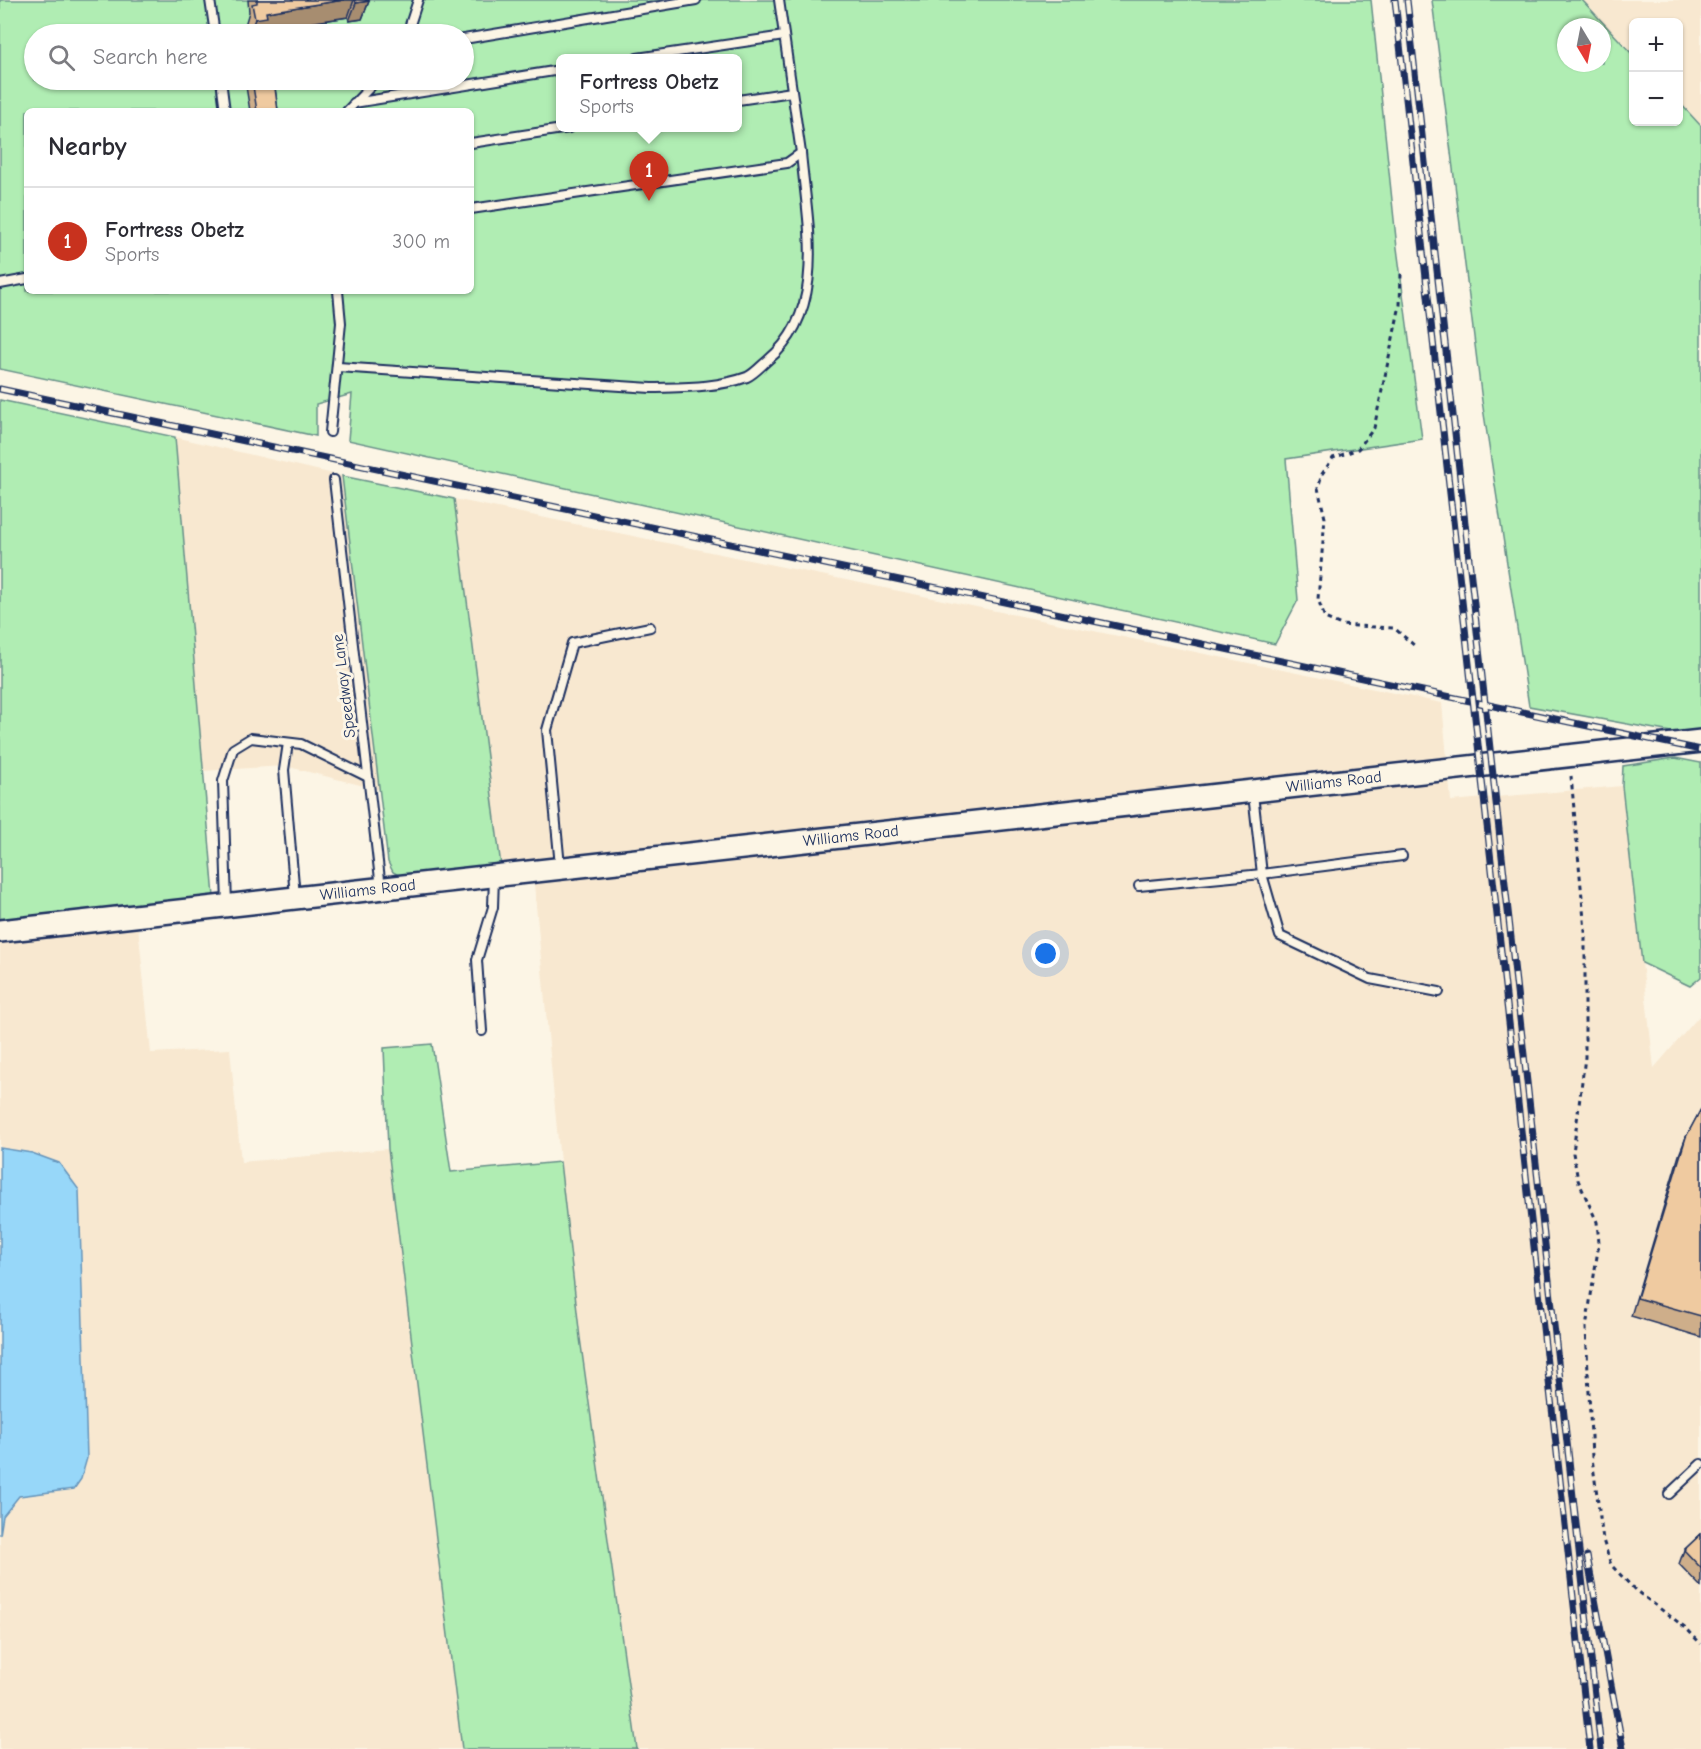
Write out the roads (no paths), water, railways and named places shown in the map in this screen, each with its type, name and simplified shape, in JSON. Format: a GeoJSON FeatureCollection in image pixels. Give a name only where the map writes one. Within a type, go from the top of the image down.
{"type":"FeatureCollection","features":[{"type":"Feature","properties":{"kind":"main road","name":"Williams Road"},"geometry":{"type":"LineString","coordinates":[[0,931],[1701,741]]}},
{"type":"Feature","properties":{"kind":"lane"},"geometry":{"type":"LineString","coordinates":[[210,0],[214,24]]}},
{"type":"Feature","properties":{"kind":"lane"},"geometry":{"type":"LineString","coordinates":[[410,24],[418,0]]}},
{"type":"Feature","properties":{"kind":"lane"},"geometry":{"type":"LineString","coordinates":[[474,37],[696,0]]}},
{"type":"Feature","properties":{"kind":"lane"},"geometry":{"type":"LineString","coordinates":[[338,367],[651,388],[703,386],[748,376],[779,350],[801,320],[810,270],[801,153],[779,0]]}},
{"type":"Feature","properties":{"kind":"lane"},"geometry":{"type":"LineString","coordinates":[[664,54],[784,36]]}},
{"type":"Feature","properties":{"kind":"lane"},"geometry":{"type":"LineString","coordinates":[[474,84],[556,71]]}},
{"type":"Feature","properties":{"kind":"lane"},"geometry":{"type":"LineString","coordinates":[[222,90],[225,108]]}},
{"type":"Feature","properties":{"kind":"lane"},"geometry":{"type":"LineString","coordinates":[[350,108],[367,90]]}},
{"type":"Feature","properties":{"kind":"lane"},"geometry":{"type":"LineString","coordinates":[[354,103],[436,90]]}},
{"type":"Feature","properties":{"kind":"lane"},"geometry":{"type":"LineString","coordinates":[[742,99],[792,92]]}},
{"type":"Feature","properties":{"kind":"lane"},"geometry":{"type":"LineString","coordinates":[[474,143],[556,130]]}},
{"type":"Feature","properties":{"kind":"lane"},"geometry":{"type":"LineString","coordinates":[[474,209],[787,164],[801,153]]}},
{"type":"Feature","properties":{"kind":"lane"},"geometry":{"type":"LineString","coordinates":[[0,284],[24,280]]}},
{"type":"Feature","properties":{"kind":"lane"},"geometry":{"type":"LineString","coordinates":[[330,432],[341,323],[338,294]]}},
{"type":"Feature","properties":{"kind":"lane","name":"Speedway Lane"},"geometry":{"type":"LineString","coordinates":[[334,480],[381,890]]}},
{"type":"Feature","properties":{"kind":"lane"},"geometry":{"type":"LineString","coordinates":[[560,868],[547,730],[572,643],[650,627]]}},
{"type":"Feature","properties":{"kind":"lane"},"geometry":{"type":"LineString","coordinates":[[227,906],[223,781],[233,749],[251,738],[301,744],[368,777]]}},
{"type":"Feature","properties":{"kind":"lane"},"geometry":{"type":"LineString","coordinates":[[288,743],[284,770],[296,899]]}},
{"type":"Feature","properties":{"kind":"lane"},"geometry":{"type":"LineString","coordinates":[[1252,792],[1262,874],[1280,936],[1370,979],[1439,992]]}},
{"type":"Feature","properties":{"kind":"lane"},"geometry":{"type":"LineString","coordinates":[[1139,886],[1262,874],[1402,855]]}},
{"type":"Feature","properties":{"kind":"lane"},"geometry":{"type":"LineString","coordinates":[[482,1030],[477,960],[493,907],[494,876]]}},
{"type":"Feature","properties":{"kind":"lane"},"geometry":{"type":"LineString","coordinates":[[1669,1494],[1701,1464]]}},
{"type":"Feature","properties":{"kind":"water"},"geometry":{"type":"Polygon","coordinates":[[[0,1148],[32,1153],[59,1163],[79,1190],[87,1458],[81,1479],[74,1489],[19,1496],[3,1516],[0,1535],[0,1148]]]}},
{"type":"Feature","properties":{"kind":"railway"},"geometry":{"type":"LineString","coordinates":[[1395,0],[1590,1749]]}},
{"type":"Feature","properties":{"kind":"railway"},"geometry":{"type":"LineString","coordinates":[[1407,0],[1601,1749]]}},
{"type":"Feature","properties":{"kind":"railway"},"geometry":{"type":"LineString","coordinates":[[0,389],[1701,750]]}},
{"type":"Feature","properties":{"kind":"railway"},"geometry":{"type":"LineString","coordinates":[[1587,1556],[1623,1749]]}},
{"type":"Feature","properties":{"kind":"place","name":"Fortress Obetz"},"geometry":{"type":"Point","coordinates":[649,201]}}]}
